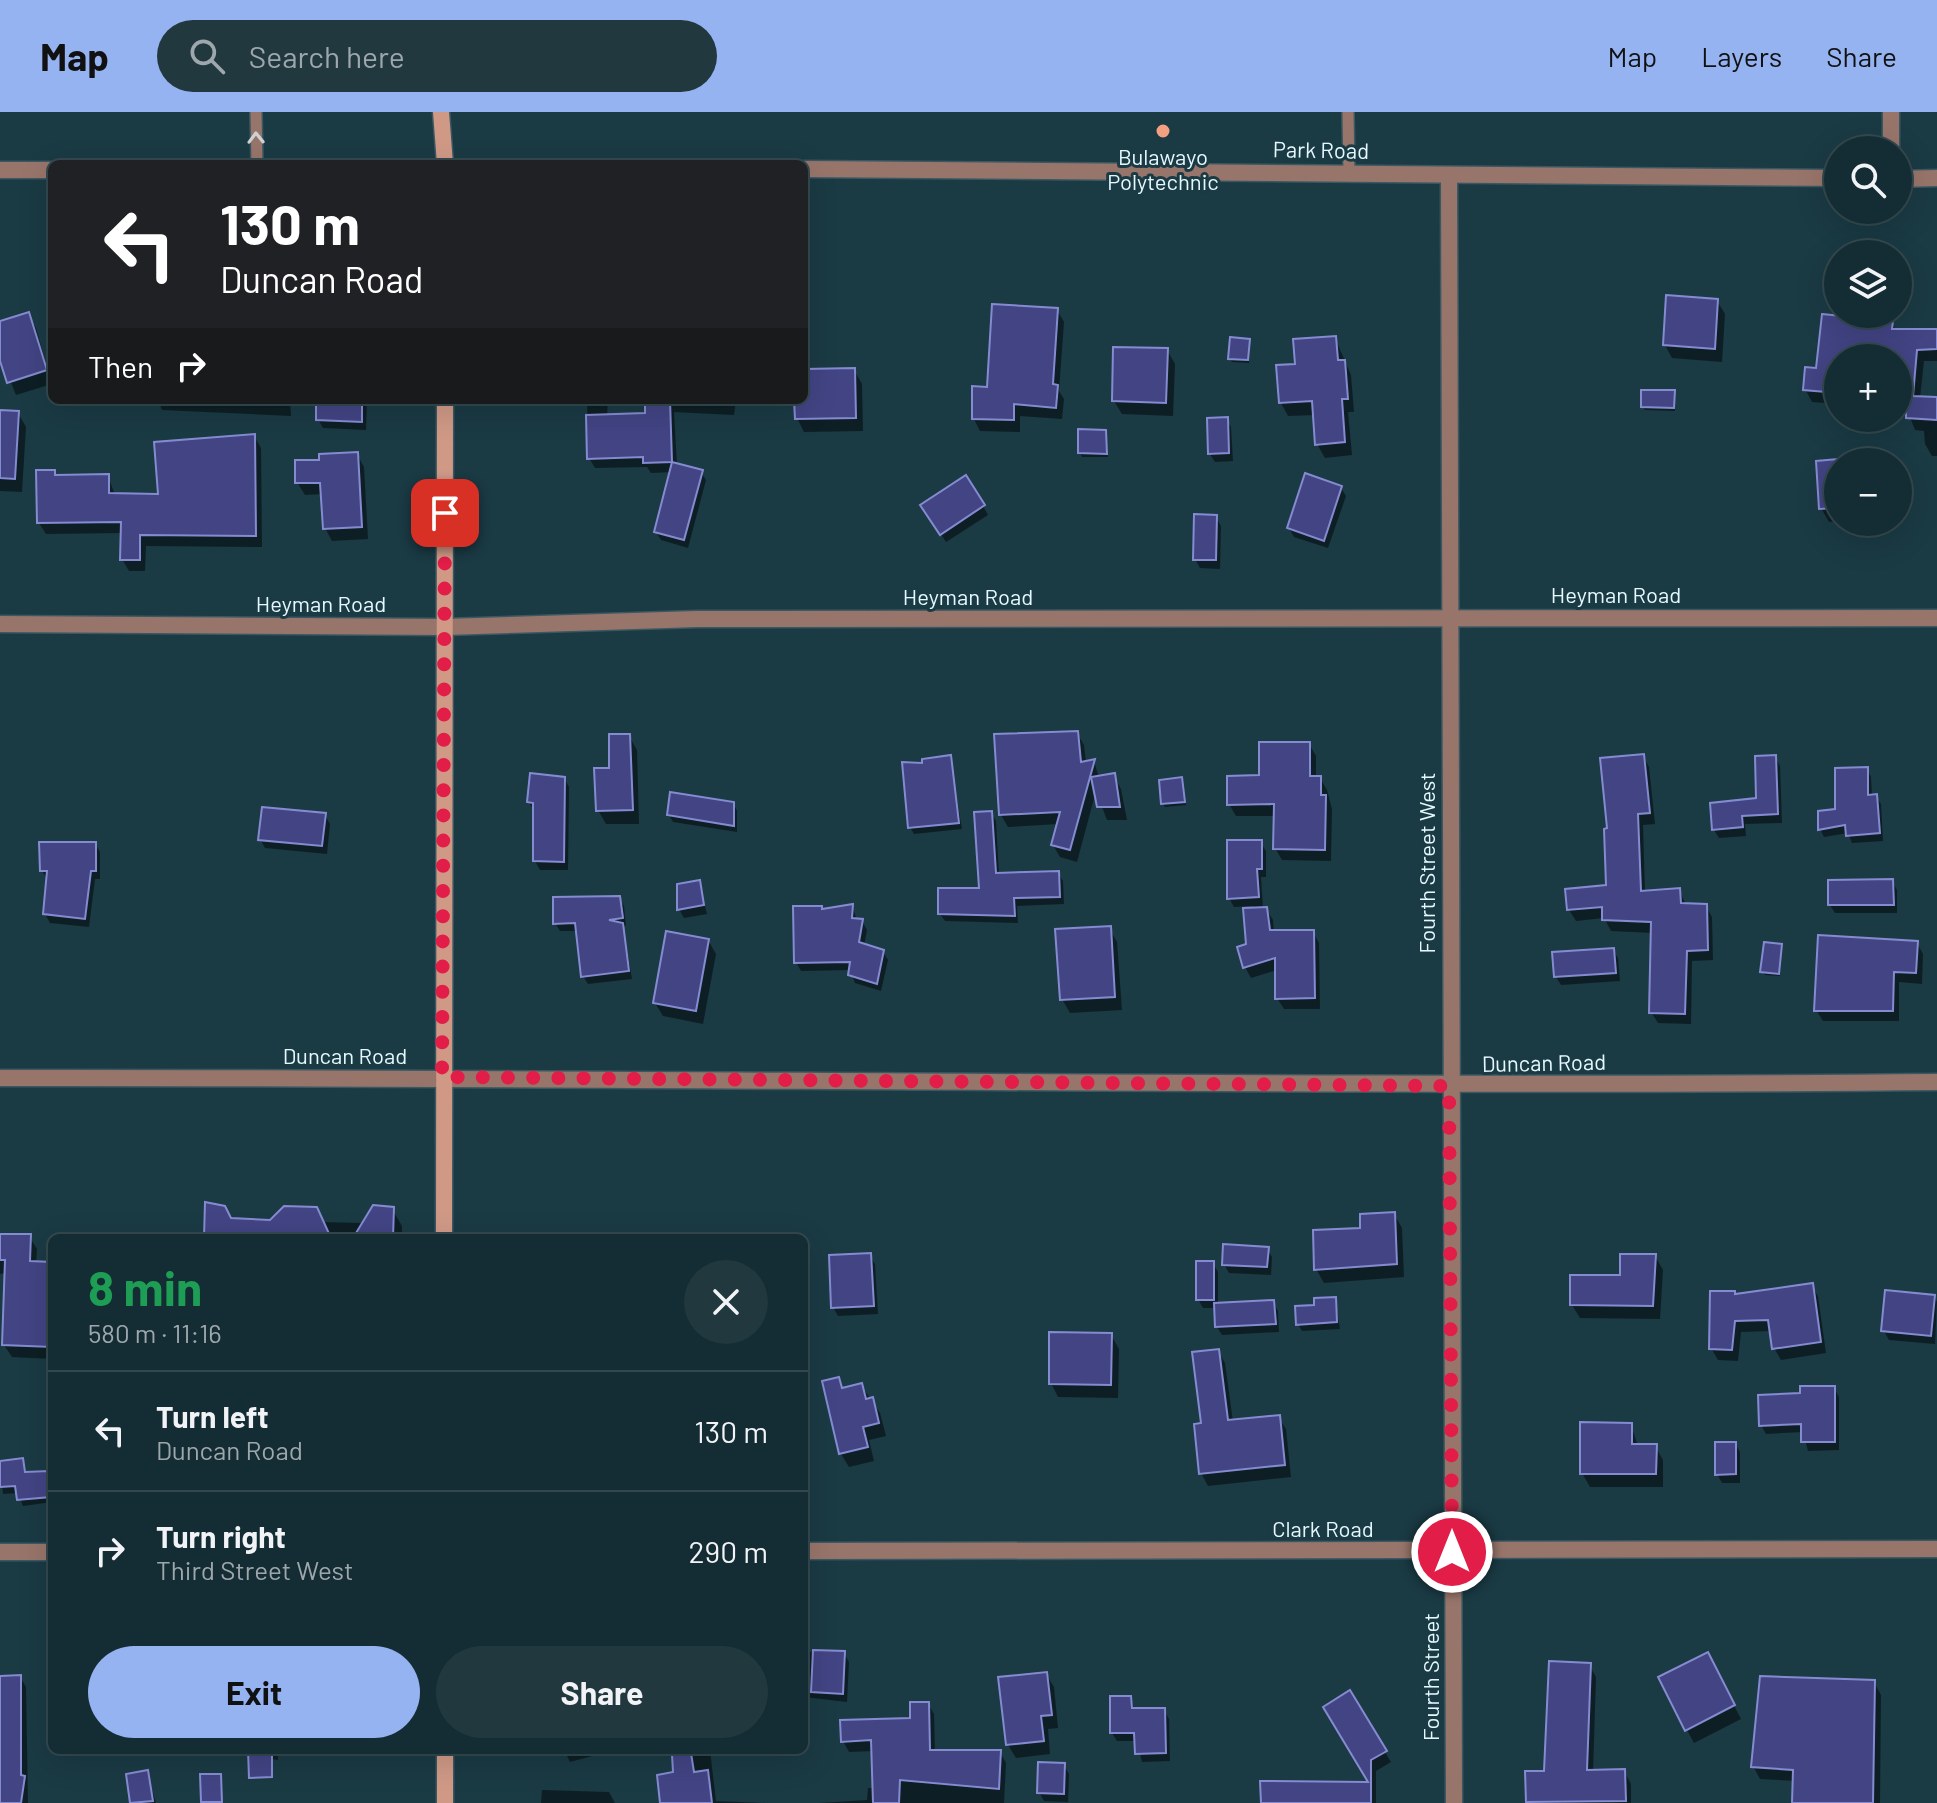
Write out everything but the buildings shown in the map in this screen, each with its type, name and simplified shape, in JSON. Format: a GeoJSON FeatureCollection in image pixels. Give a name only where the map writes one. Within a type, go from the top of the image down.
{"type":"FeatureCollection","features":[{"type":"Feature","properties":{"kind":"main road"},"geometry":{"type":"LineString","coordinates":[[441,112],[445,160]]}},
{"type":"Feature","properties":{"kind":"main road"},"geometry":{"type":"LineString","coordinates":[[444,1234],[445,404]]}},
{"type":"Feature","properties":{"kind":"main road"},"geometry":{"type":"LineString","coordinates":[[445,1754],[445,1803]]}},
{"type":"Feature","properties":{"kind":"street"},"geometry":{"type":"LineString","coordinates":[[1891,112],[1891,136]]}},
{"type":"Feature","properties":{"kind":"street","name":"Park Road"},"geometry":{"type":"LineString","coordinates":[[808,169],[1824,178]]}},
{"type":"Feature","properties":{"kind":"street"},"geometry":{"type":"LineString","coordinates":[[0,170],[48,170]]}},
{"type":"Feature","properties":{"kind":"street","name":"Fourth Street West"},"geometry":{"type":"LineString","coordinates":[[1449,175],[1452,1552]]}},
{"type":"Feature","properties":{"kind":"street"},"geometry":{"type":"LineString","coordinates":[[1912,179],[1937,178]]}},
{"type":"Feature","properties":{"kind":"street","name":"Heyman Road"},"geometry":{"type":"LineString","coordinates":[[0,624],[445,627],[697,619],[1937,618]]}},
{"type":"Feature","properties":{"kind":"street","name":"Duncan Road"},"geometry":{"type":"LineString","coordinates":[[0,1078],[442,1077],[1449,1086],[1937,1082]]}},
{"type":"Feature","properties":{"kind":"street","name":"Clark Road"},"geometry":{"type":"LineString","coordinates":[[808,1551],[1937,1549]]}},
{"type":"Feature","properties":{"kind":"street"},"geometry":{"type":"LineString","coordinates":[[0,1552],[48,1552]]}},
{"type":"Feature","properties":{"kind":"street","name":"Fourth Street"},"geometry":{"type":"LineString","coordinates":[[1452,1552],[1454,1803]]}},
{"type":"Feature","properties":{"kind":"lane"},"geometry":{"type":"LineString","coordinates":[[256,112],[257,160]]}},
{"type":"Feature","properties":{"kind":"lane"},"geometry":{"type":"LineString","coordinates":[[1348,112],[1349,172]]}},
{"type":"Feature","properties":{"kind":"place","name":"Bulawayo Polytechnic"},"geometry":{"type":"Point","coordinates":[1163,131]}},
{"type":"Feature","properties":{"kind":"route"},"geometry":{"type":"LineString","coordinates":[[445,513],[442,1077],[1449,1086],[1452,1552]]}}]}
